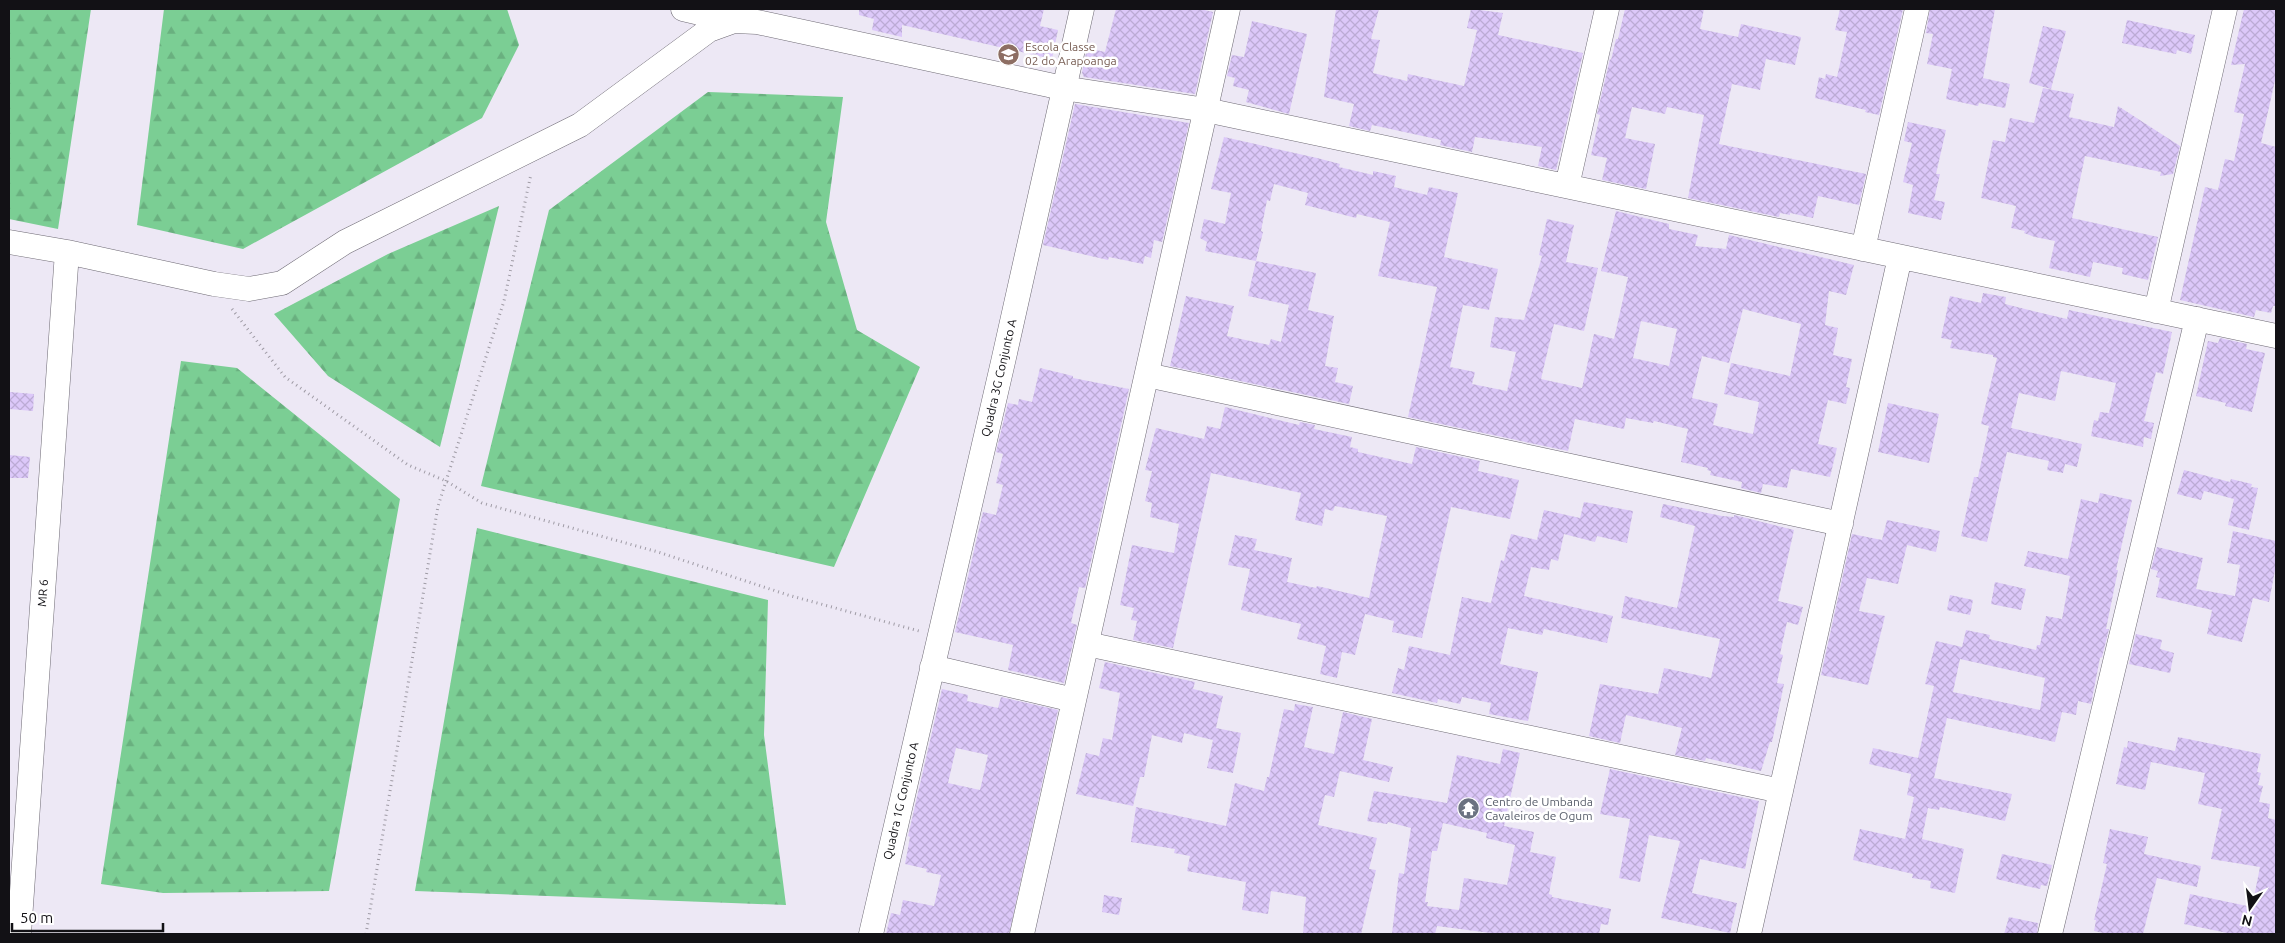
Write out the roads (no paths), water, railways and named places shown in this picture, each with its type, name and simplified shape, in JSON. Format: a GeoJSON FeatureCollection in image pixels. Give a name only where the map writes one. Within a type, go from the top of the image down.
{"type":"FeatureCollection","features":[{"type":"Feature","properties":{"kind":"street"},"geometry":{"type":"LineString","coordinates":[[682,9],[734,21],[757,22],[1063,88],[1206,110],[2276,336]]}},
{"type":"Feature","properties":{"kind":"street","name":"Quadra 3G Conjunto A"},"geometry":{"type":"LineString","coordinates":[[932,667],[1082,9]]}},
{"type":"Feature","properties":{"kind":"street"},"geometry":{"type":"LineString","coordinates":[[1022,934],[1228,9]]}},
{"type":"Feature","properties":{"kind":"street"},"geometry":{"type":"LineString","coordinates":[[1567,186],[1607,9]]}},
{"type":"Feature","properties":{"kind":"street"},"geometry":{"type":"LineString","coordinates":[[1863,249],[1917,9]]}},
{"type":"Feature","properties":{"kind":"street"},"geometry":{"type":"LineString","coordinates":[[2156,311],[2225,9]]}},
{"type":"Feature","properties":{"kind":"street"},"geometry":{"type":"LineString","coordinates":[[9,242],[67,252],[214,284],[249,289],[282,283],[346,242],[580,125],[709,30],[734,21]]}},
{"type":"Feature","properties":{"kind":"street","name":"MR 6"},"geometry":{"type":"LineString","coordinates":[[19,934],[67,252]]}},
{"type":"Feature","properties":{"kind":"street"},"geometry":{"type":"LineString","coordinates":[[1749,934],[1900,256]]}},
{"type":"Feature","properties":{"kind":"street"},"geometry":{"type":"LineString","coordinates":[[2050,934],[2196,319]]}},
{"type":"Feature","properties":{"kind":"street"},"geometry":{"type":"LineString","coordinates":[[1147,375],[1841,524]]}},
{"type":"Feature","properties":{"kind":"street"},"geometry":{"type":"LineString","coordinates":[[1087,644],[1781,791]]}},
{"type":"Feature","properties":{"kind":"street"},"geometry":{"type":"LineString","coordinates":[[932,667],[1074,700]]}},
{"type":"Feature","properties":{"kind":"street","name":"Quadra 1G Conjunto A"},"geometry":{"type":"LineString","coordinates":[[871,934],[932,667]]}},
{"type":"Feature","properties":{"kind":"place","name":"Escola Classe 02 do Arapoanga"},"geometry":{"type":"Point","coordinates":[1009,54]}},
{"type":"Feature","properties":{"kind":"place","name":"Centro de Umbanda Cavaleiros de Ogum"},"geometry":{"type":"Point","coordinates":[1469,809]}}]}
